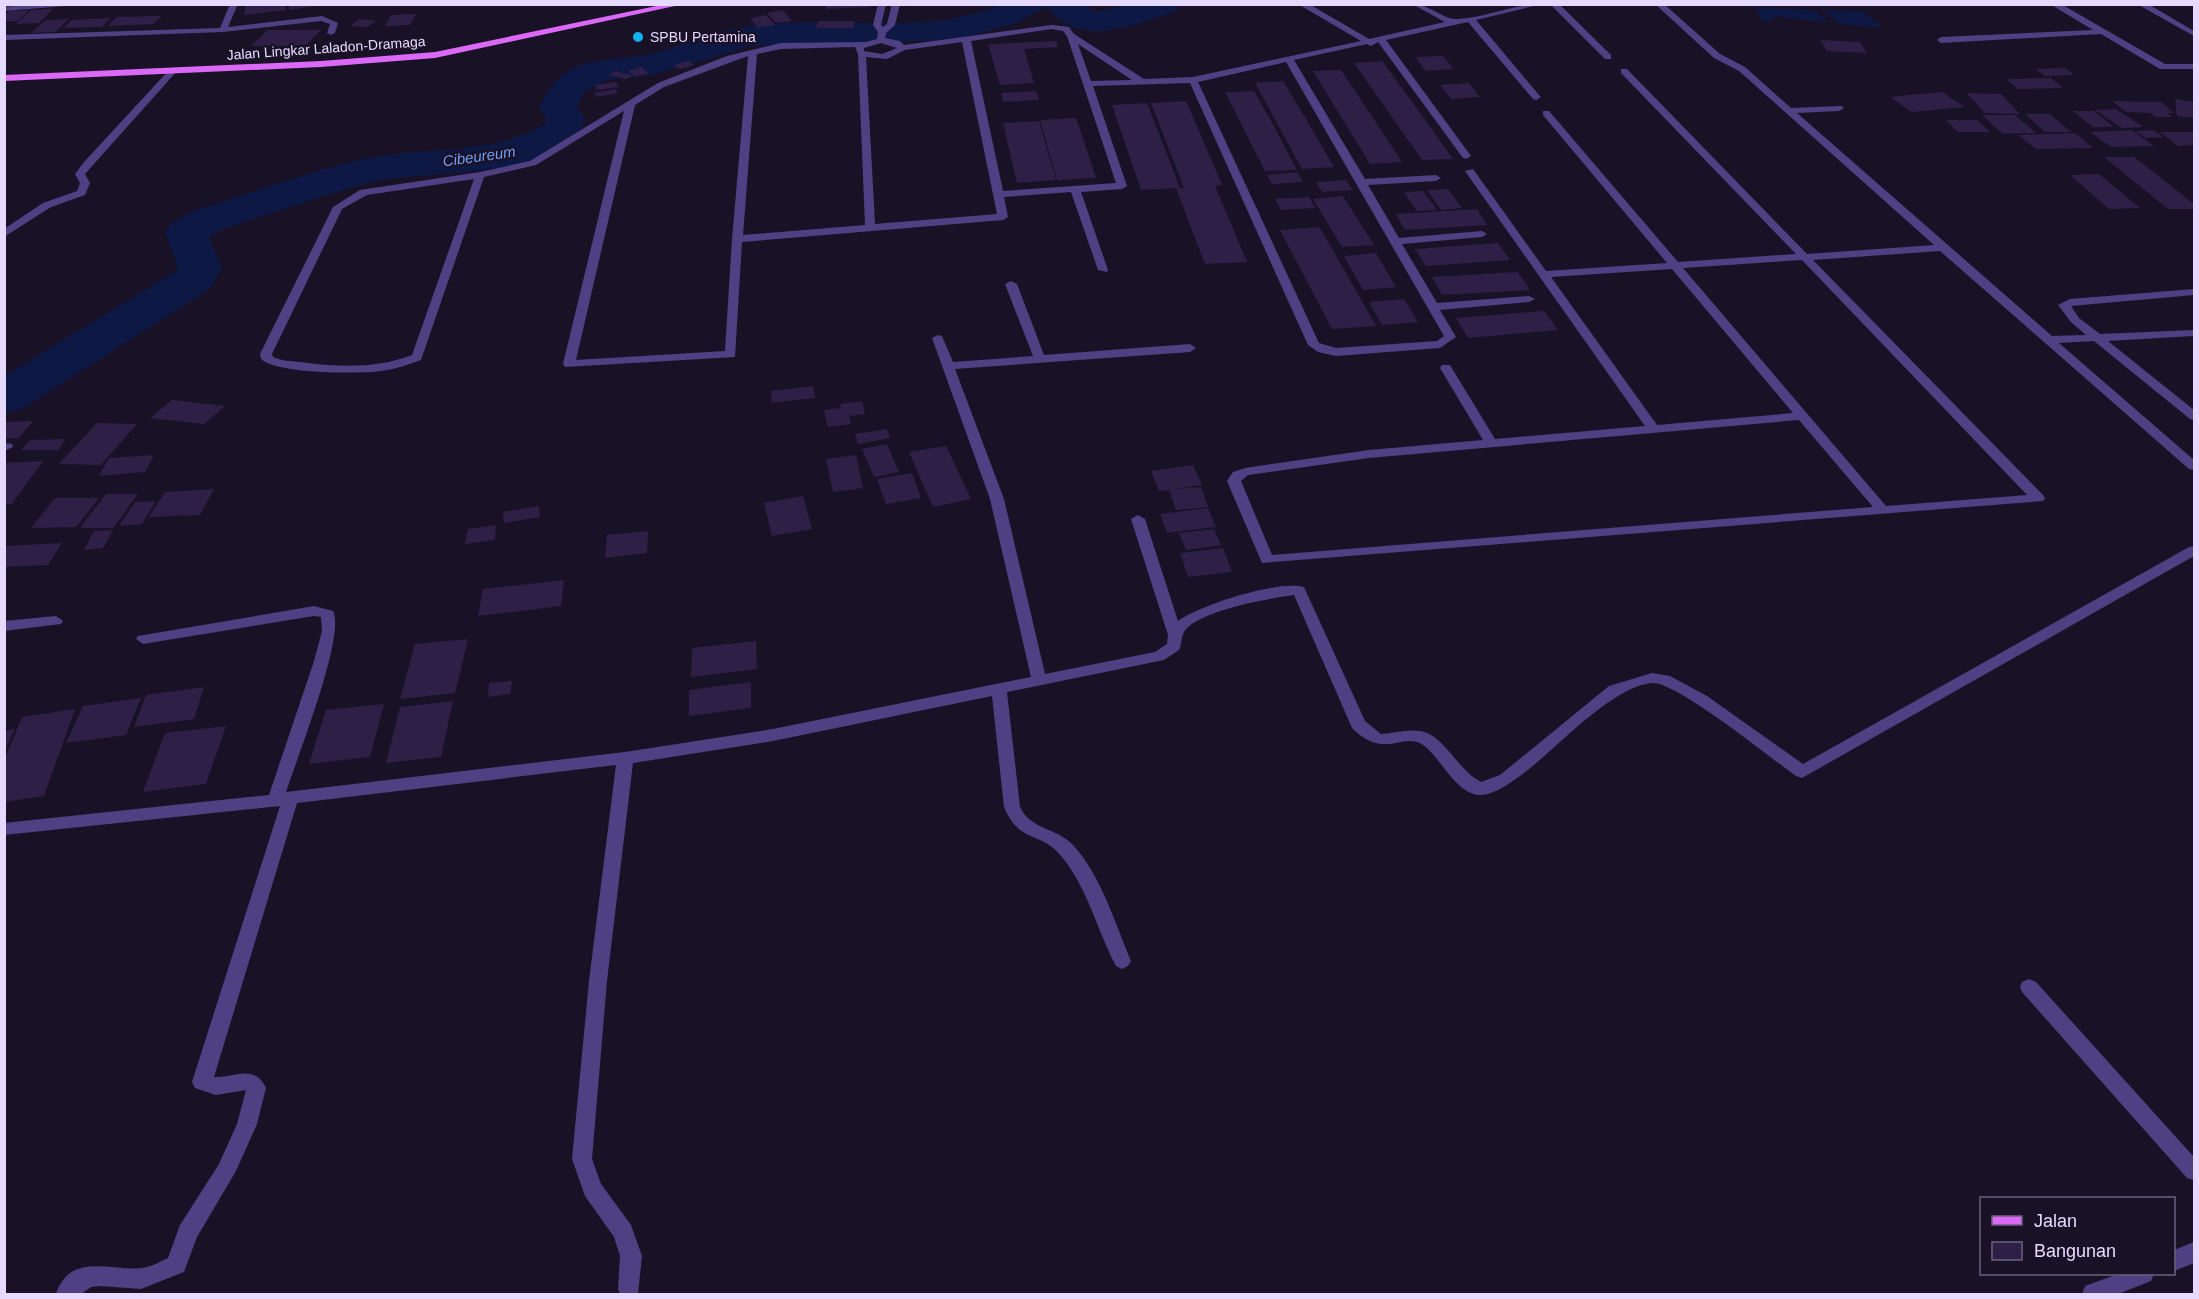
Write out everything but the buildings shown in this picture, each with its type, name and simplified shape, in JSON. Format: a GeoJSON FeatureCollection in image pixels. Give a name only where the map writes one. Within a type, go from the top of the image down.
{"type":"FeatureCollection","features":[{"type":"Feature","properties":{"kind":"main road","name":"Jalan Lingkar Laladon-Dramaga"},"geometry":{"type":"LineString","coordinates":[[4,78],[173,71],[435,55],[680,4]]}},
{"type":"Feature","properties":{"kind":"street"},"geometry":{"type":"LineString","coordinates":[[4,9],[86,4]]}},
{"type":"Feature","properties":{"kind":"street"},"geometry":{"type":"LineString","coordinates":[[223,30],[234,4]]}},
{"type":"Feature","properties":{"kind":"street"},"geometry":{"type":"LineString","coordinates":[[882,4],[877,26],[881,35],[902,48]]}},
{"type":"Feature","properties":{"kind":"street"},"geometry":{"type":"LineString","coordinates":[[870,228],[863,53],[891,25],[896,4]]}},
{"type":"Feature","properties":{"kind":"street"},"geometry":{"type":"LineString","coordinates":[[1302,4],[1371,43]]}},
{"type":"Feature","properties":{"kind":"street"},"geometry":{"type":"LineString","coordinates":[[1416,4],[1454,23]]}},
{"type":"Feature","properties":{"kind":"street"},"geometry":{"type":"LineString","coordinates":[[1554,4],[1608,57]]}},
{"type":"Feature","properties":{"kind":"street"},"geometry":{"type":"LineString","coordinates":[[1659,4],[1718,56],[1742,69],[1943,248],[2194,466]]}},
{"type":"Feature","properties":{"kind":"street"},"geometry":{"type":"LineString","coordinates":[[2054,4],[2163,67],[2194,67]]}},
{"type":"Feature","properties":{"kind":"street"},"geometry":{"type":"LineString","coordinates":[[2141,4],[2194,34]]}},
{"type":"Feature","properties":{"kind":"street"},"geometry":{"type":"LineString","coordinates":[[1087,84],[1193,80],[1382,41],[1535,5]]}},
{"type":"Feature","properties":{"kind":"street"},"geometry":{"type":"LineString","coordinates":[[4,38],[223,30],[322,18],[334,23],[331,33]]}},
{"type":"Feature","properties":{"kind":"street"},"geometry":{"type":"LineString","coordinates":[[1471,20],[1536,97]]}},
{"type":"Feature","properties":{"kind":"street"},"geometry":{"type":"LineString","coordinates":[[480,175],[417,357],[403,364],[337,369],[273,362],[267,359],[266,354],[338,207],[364,192],[480,175],[533,163],[661,85],[753,52],[781,46],[849,44],[863,53],[885,56],[902,48],[1052,27],[1066,29],[1071,36],[1122,186],[998,194]]}},
{"type":"Feature","properties":{"kind":"street"},"geometry":{"type":"LineString","coordinates":[[1941,40],[2100,32]]}},
{"type":"Feature","properties":{"kind":"street"},"geometry":{"type":"LineString","coordinates":[[1071,36],[1142,82]]}},
{"type":"Feature","properties":{"kind":"street"},"geometry":{"type":"LineString","coordinates":[[737,239],[1003,217],[966,39]]}},
{"type":"Feature","properties":{"kind":"street"},"geometry":{"type":"LineString","coordinates":[[1382,41],[1466,156]]}},
{"type":"Feature","properties":{"kind":"street"},"geometry":{"type":"LineString","coordinates":[[631,102],[568,364],[731,354],[737,239],[753,52]]}},
{"type":"Feature","properties":{"kind":"street"},"geometry":{"type":"LineString","coordinates":[[1193,80],[1314,345],[1322,350],[1336,352],[1440,344],[1450,337],[1397,241],[1289,60]]}},
{"type":"Feature","properties":{"kind":"street"},"geometry":{"type":"LineString","coordinates":[[4,234],[47,205],[81,193],[85,183],[80,174],[88,163],[173,71]]}},
{"type":"Feature","properties":{"kind":"street"},"geometry":{"type":"LineString","coordinates":[[1624,71],[2038,498],[1266,560],[1234,481],[1238,475],[1245,472],[1312,460],[1490,442],[1802,416]]}},
{"type":"Feature","properties":{"kind":"street"},"geometry":{"type":"LineString","coordinates":[[1789,111],[1839,108]]}},
{"type":"Feature","properties":{"kind":"street"},"geometry":{"type":"LineString","coordinates":[[1546,113],[1882,512]]}},
{"type":"Feature","properties":{"kind":"street"},"geometry":{"type":"LineString","coordinates":[[1470,171],[1653,428]]}},
{"type":"Feature","properties":{"kind":"street"},"geometry":{"type":"LineString","coordinates":[[1362,182],[1436,178]]}},
{"type":"Feature","properties":{"kind":"street"},"geometry":{"type":"LineString","coordinates":[[1075,189],[1103,270]]}},
{"type":"Feature","properties":{"kind":"street"},"geometry":{"type":"LineString","coordinates":[[1397,241],[1482,234]]}},
{"type":"Feature","properties":{"kind":"street"},"geometry":{"type":"LineString","coordinates":[[1544,274],[1943,248]]}},
{"type":"Feature","properties":{"kind":"street"},"geometry":{"type":"LineString","coordinates":[[1011,285],[1040,359]]}},
{"type":"Feature","properties":{"kind":"street"},"geometry":{"type":"LineString","coordinates":[[2194,292],[2074,301],[2064,305],[2075,320],[2194,416]]}},
{"type":"Feature","properties":{"kind":"street"},"geometry":{"type":"LineString","coordinates":[[1434,307],[1529,299]]}},
{"type":"Feature","properties":{"kind":"street"},"geometry":{"type":"LineString","coordinates":[[2050,340],[2194,333]]}},
{"type":"Feature","properties":{"kind":"street"},"geometry":{"type":"LineString","coordinates":[[938,338],[997,499],[1039,680]]}},
{"type":"Feature","properties":{"kind":"street"},"geometry":{"type":"LineString","coordinates":[[949,366],[1190,348]]}},
{"type":"Feature","properties":{"kind":"street"},"geometry":{"type":"LineString","coordinates":[[1446,368],[1490,442]]}},
{"type":"Feature","properties":{"kind":"street"},"geometry":{"type":"LineString","coordinates":[[4,829],[283,799],[625,758],[773,735],[1159,657],[1174,646],[1175,634],[1138,519]]}},
{"type":"Feature","properties":{"kind":"street"},"geometry":{"type":"LineString","coordinates":[[1175,634],[1181,625],[1192,617],[1220,607],[1272,592],[1299,590],[1358,724],[1368,736],[1378,741],[1423,737],[1432,744],[1461,778],[1480,789],[1506,779],[1614,690],[1652,678],[1665,680],[1702,700],[1802,772],[2194,550]]}},
{"type":"Feature","properties":{"kind":"street"},"geometry":{"type":"LineString","coordinates":[[67,1294],[87,1277],[107,1274],[136,1280],[155,1275],[176,1265],[188,1232],[226,1171],[247,1124],[256,1088],[250,1081],[216,1086],[202,1082],[322,661],[329,631],[328,614],[315,611],[143,639]]}},
{"type":"Feature","properties":{"kind":"street"},"geometry":{"type":"LineString","coordinates":[[4,626],[56,621]]}},
{"type":"Feature","properties":{"kind":"street"},"geometry":{"type":"LineString","coordinates":[[999,690],[1012,807],[1017,821],[1025,828],[1057,841],[1074,861],[1090,888],[1122,961]]}},
{"type":"Feature","properties":{"kind":"street"},"geometry":{"type":"LineString","coordinates":[[625,758],[598,981],[582,1159],[592,1189],[623,1232],[631,1256],[629,1289]]}},
{"type":"Feature","properties":{"kind":"street"},"geometry":{"type":"LineString","coordinates":[[2029,987],[2194,1172]]}},
{"type":"Feature","properties":{"kind":"street"},"geometry":{"type":"LineString","coordinates":[[2175,1261],[2194,1252]]}},
{"type":"Feature","properties":{"kind":"street"},"geometry":{"type":"LineString","coordinates":[[2093,1294],[2141,1275]]}},
{"type":"Feature","properties":{"kind":"water"},"geometry":{"type":"Polygon","coordinates":[[[1756,8],[1814,10],[1830,23],[1775,16],[1771,22],[1761,20],[1756,8]]]}},
{"type":"Feature","properties":{"kind":"water"},"geometry":{"type":"Polygon","coordinates":[[[1823,10],[1863,11],[1883,28],[1839,24],[1823,10]]]}},
{"type":"Feature","properties":{"kind":"waterway","name":"Cibeureum"},"geometry":{"type":"LineString","coordinates":[[4,398],[194,279],[200,268],[186,232],[208,220],[370,170],[507,155],[543,142],[563,130],[566,118],[558,108],[566,90],[576,81],[600,70],[652,64],[750,36],[954,30],[1002,17],[1033,4]]}},
{"type":"Feature","properties":{"kind":"waterway","name":"Cibeureum"},"geometry":{"type":"LineString","coordinates":[[1061,4],[1076,16],[1097,22],[1120,19],[1164,4]]}},
{"type":"Feature","properties":{"kind":"place","name":"SPBU Pertamina"},"geometry":{"type":"Point","coordinates":[638,37]}}]}
